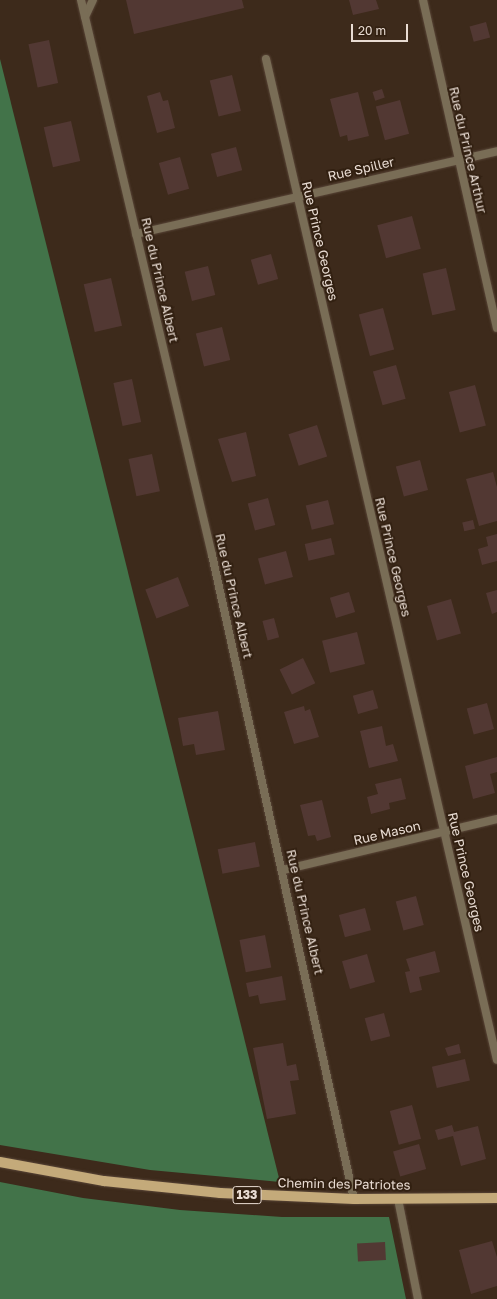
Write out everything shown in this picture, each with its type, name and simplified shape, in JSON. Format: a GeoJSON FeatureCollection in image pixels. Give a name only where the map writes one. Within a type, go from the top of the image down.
{"type":"FeatureCollection","features":[{"type":"Feature","properties":{"kind":"main road","name":"Chemin des Patriotes"},"geometry":{"type":"LineString","coordinates":[[0,1162],[104,1181],[162,1188],[272,1196],[354,1199],[497,1198]]}},
{"type":"Feature","properties":{"kind":"street","name":"Rue du Prince Albert"},"geometry":{"type":"LineString","coordinates":[[81,0],[283,870],[354,1199]]}},
{"type":"Feature","properties":{"kind":"street"},"geometry":{"type":"LineString","coordinates":[[85,16],[93,0]]}},
{"type":"Feature","properties":{"kind":"street","name":"Rue du Prince Arthur"},"geometry":{"type":"LineString","coordinates":[[423,0],[497,328]]}},
{"type":"Feature","properties":{"kind":"street","name":"Rue Prince Georges"},"geometry":{"type":"LineString","coordinates":[[266,59],[497,1060]]}},
{"type":"Feature","properties":{"kind":"street","name":"Rue Spiller"},"geometry":{"type":"LineString","coordinates":[[136,234],[497,151]]}},
{"type":"Feature","properties":{"kind":"street","name":"Rue Mason"},"geometry":{"type":"LineString","coordinates":[[283,870],[497,819]]}},
{"type":"Feature","properties":{"kind":"street"},"geometry":{"type":"LineString","coordinates":[[398,1199],[418,1299]]}},
{"type":"Feature","properties":{"kind":"green space"},"geometry":{"type":"Polygon","coordinates":[[[0,59],[280,1182],[150,1170],[0,1145],[0,59]]]}},
{"type":"Feature","properties":{"kind":"green space"},"geometry":{"type":"Polygon","coordinates":[[[0,1182],[83,1198],[180,1210],[282,1217],[389,1217],[406,1299],[0,1299],[0,1182]]]}},
{"type":"Feature","properties":{"kind":"building"},"geometry":{"type":"Polygon","coordinates":[[[126,0],[242,0],[244,8],[134,34],[126,0]]]}},
{"type":"Feature","properties":{"kind":"building"},"geometry":{"type":"Polygon","coordinates":[[[349,0],[376,0],[379,9],[353,15],[349,0]]]}},
{"type":"Feature","properties":{"kind":"building"},"geometry":{"type":"Polygon","coordinates":[[[486,22],[490,37],[474,42],[470,26],[486,22]]]}},
{"type":"Feature","properties":{"kind":"building"},"geometry":{"type":"Polygon","coordinates":[[[49,40],[58,83],[38,87],[28,44],[49,40]]]}},
{"type":"Feature","properties":{"kind":"building"},"geometry":{"type":"Polygon","coordinates":[[[232,75],[241,111],[219,116],[210,81],[232,75]]]}},
{"type":"Feature","properties":{"kind":"building"},"geometry":{"type":"Polygon","coordinates":[[[382,89],[385,98],[375,101],[372,92],[382,89]]]}},
{"type":"Feature","properties":{"kind":"building"},"geometry":{"type":"Polygon","coordinates":[[[160,92],[163,101],[168,100],[175,128],[157,133],[147,96],[160,92]]]}},
{"type":"Feature","properties":{"kind":"building"},"geometry":{"type":"Polygon","coordinates":[[[358,92],[369,136],[348,141],[347,135],[340,137],[330,99],[358,92]]]}},
{"type":"Feature","properties":{"kind":"building"},"geometry":{"type":"Polygon","coordinates":[[[400,100],[409,134],[385,140],[376,106],[400,100]]]}},
{"type":"Feature","properties":{"kind":"building"},"geometry":{"type":"Polygon","coordinates":[[[71,121],[80,161],[53,167],[44,127],[71,121]]]}},
{"type":"Feature","properties":{"kind":"building"},"geometry":{"type":"Polygon","coordinates":[[[236,147],[242,170],[217,177],[211,154],[236,147]]]}},
{"type":"Feature","properties":{"kind":"building"},"geometry":{"type":"Polygon","coordinates":[[[180,157],[189,189],[168,195],[159,163],[180,157]]]}},
{"type":"Feature","properties":{"kind":"building"},"geometry":{"type":"Polygon","coordinates":[[[412,216],[421,249],[386,258],[377,225],[412,216]]]}},
{"type":"Feature","properties":{"kind":"building"},"geometry":{"type":"Polygon","coordinates":[[[271,254],[278,279],[258,285],[251,260],[271,254]]]}},
{"type":"Feature","properties":{"kind":"building"},"geometry":{"type":"Polygon","coordinates":[[[208,266],[215,295],[192,301],[185,272],[208,266]]]}},
{"type":"Feature","properties":{"kind":"building"},"geometry":{"type":"Polygon","coordinates":[[[446,268],[456,310],[432,315],[423,273],[446,268]]]}},
{"type":"Feature","properties":{"kind":"building"},"geometry":{"type":"Polygon","coordinates":[[[111,278],[122,326],[95,332],[84,284],[111,278]]]}},
{"type":"Feature","properties":{"kind":"building"},"geometry":{"type":"Polygon","coordinates":[[[383,308],[394,350],[370,356],[359,314],[383,308]]]}},
{"type":"Feature","properties":{"kind":"building"},"geometry":{"type":"Polygon","coordinates":[[[222,327],[230,360],[204,367],[196,334],[222,327]]]}},
{"type":"Feature","properties":{"kind":"building"},"geometry":{"type":"Polygon","coordinates":[[[396,365],[406,399],[383,405],[373,372],[396,365]]]}},
{"type":"Feature","properties":{"kind":"building"},"geometry":{"type":"Polygon","coordinates":[[[132,379],[141,422],[123,426],[113,383],[132,379]]]}},
{"type":"Feature","properties":{"kind":"building"},"geometry":{"type":"Polygon","coordinates":[[[475,385],[486,426],[460,433],[449,392],[475,385]]]}},
{"type":"Feature","properties":{"kind":"building"},"geometry":{"type":"Polygon","coordinates":[[[317,425],[327,456],[299,466],[288,434],[317,425]]]}},
{"type":"Feature","properties":{"kind":"building"},"geometry":{"type":"Polygon","coordinates":[[[246,432],[256,476],[232,482],[218,439],[246,432]]]}},
{"type":"Feature","properties":{"kind":"building"},"geometry":{"type":"Polygon","coordinates":[[[152,454],[160,491],[136,496],[129,459],[152,454]]]}},
{"type":"Feature","properties":{"kind":"building"},"geometry":{"type":"Polygon","coordinates":[[[420,460],[428,490],[404,496],[396,466],[420,460]]]}},
{"type":"Feature","properties":{"kind":"building"},"geometry":{"type":"Polygon","coordinates":[[[493,472],[497,487],[497,521],[479,526],[466,479],[493,472]]]}},
{"type":"Feature","properties":{"kind":"building"},"geometry":{"type":"Polygon","coordinates":[[[268,498],[275,525],[255,530],[248,503],[268,498]]]}},
{"type":"Feature","properties":{"kind":"building"},"geometry":{"type":"Polygon","coordinates":[[[328,500],[334,524],[312,530],[306,506],[328,500]]]}},
{"type":"Feature","properties":{"kind":"building"},"geometry":{"type":"Polygon","coordinates":[[[473,520],[475,529],[464,531],[462,522],[473,520]]]}},
{"type":"Feature","properties":{"kind":"building"},"geometry":{"type":"Polygon","coordinates":[[[497,534],[497,561],[482,565],[478,549],[488,546],[486,537],[497,534]]]}},
{"type":"Feature","properties":{"kind":"building"},"geometry":{"type":"Polygon","coordinates":[[[331,538],[335,555],[309,561],[305,544],[331,538]]]}},
{"type":"Feature","properties":{"kind":"building"},"geometry":{"type":"Polygon","coordinates":[[[286,551],[293,577],[265,585],[258,559],[286,551]]]}},
{"type":"Feature","properties":{"kind":"building"},"geometry":{"type":"Polygon","coordinates":[[[178,577],[189,606],[156,618],[145,590],[178,577]]]}},
{"type":"Feature","properties":{"kind":"building"},"geometry":{"type":"Polygon","coordinates":[[[497,590],[497,612],[492,614],[486,593],[497,590]]]}},
{"type":"Feature","properties":{"kind":"building"},"geometry":{"type":"Polygon","coordinates":[[[349,592],[355,612],[336,618],[330,598],[349,592]]]}},
{"type":"Feature","properties":{"kind":"building"},"geometry":{"type":"Polygon","coordinates":[[[451,599],[461,634],[437,640],[427,606],[451,599]]]}},
{"type":"Feature","properties":{"kind":"building"},"geometry":{"type":"Polygon","coordinates":[[[274,618],[279,637],[268,640],[262,621],[274,618]]]}},
{"type":"Feature","properties":{"kind":"building"},"geometry":{"type":"Polygon","coordinates":[[[357,632],[365,664],[330,673],[322,641],[357,632]]]}},
{"type":"Feature","properties":{"kind":"building"},"geometry":{"type":"Polygon","coordinates":[[[303,658],[315,683],[292,695],[280,669],[303,658]]]}},
{"type":"Feature","properties":{"kind":"building"},"geometry":{"type":"Polygon","coordinates":[[[373,690],[378,708],[358,714],[353,696],[373,690]]]}},
{"type":"Feature","properties":{"kind":"building"},"geometry":{"type":"Polygon","coordinates":[[[487,703],[494,729],[474,735],[467,708],[487,703]]]}},
{"type":"Feature","properties":{"kind":"building"},"geometry":{"type":"Polygon","coordinates":[[[304,706],[305,711],[310,709],[319,737],[294,744],[284,712],[304,706]]]}},
{"type":"Feature","properties":{"kind":"building"},"geometry":{"type":"Polygon","coordinates":[[[218,711],[225,750],[196,755],[194,744],[183,746],[178,718],[218,711]]]}},
{"type":"Feature","properties":{"kind":"building"},"geometry":{"type":"Polygon","coordinates":[[[382,726],[386,746],[393,744],[398,761],[369,768],[360,731],[382,726]]]}},
{"type":"Feature","properties":{"kind":"building"},"geometry":{"type":"Polygon","coordinates":[[[497,757],[497,772],[490,774],[495,793],[473,799],[465,766],[497,757]]]}},
{"type":"Feature","properties":{"kind":"building"},"geometry":{"type":"Polygon","coordinates":[[[401,778],[406,799],[389,803],[390,809],[371,814],[367,797],[378,794],[375,784],[401,778]]]}},
{"type":"Feature","properties":{"kind":"building"},"geometry":{"type":"Polygon","coordinates":[[[322,800],[331,837],[317,841],[315,835],[308,836],[300,805],[322,800]]]}},
{"type":"Feature","properties":{"kind":"building"},"geometry":{"type":"Polygon","coordinates":[[[255,842],[260,867],[222,874],[218,849],[255,842]]]}},
{"type":"Feature","properties":{"kind":"building"},"geometry":{"type":"Polygon","coordinates":[[[416,896],[424,925],[403,930],[396,901],[416,896]]]}},
{"type":"Feature","properties":{"kind":"building"},"geometry":{"type":"Polygon","coordinates":[[[365,908],[371,930],[345,937],[339,915],[365,908]]]}},
{"type":"Feature","properties":{"kind":"building"},"geometry":{"type":"Polygon","coordinates":[[[265,935],[271,967],[246,972],[239,940],[265,935]]]}},
{"type":"Feature","properties":{"kind":"building"},"geometry":{"type":"Polygon","coordinates":[[[435,951],[440,972],[419,977],[422,990],[410,993],[405,972],[410,971],[406,959],[435,951]]]}},
{"type":"Feature","properties":{"kind":"building"},"geometry":{"type":"Polygon","coordinates":[[[367,954],[375,982],[350,989],[342,961],[367,954]]]}},
{"type":"Feature","properties":{"kind":"building"},"geometry":{"type":"Polygon","coordinates":[[[282,976],[286,1000],[260,1004],[258,995],[249,997],[246,983],[282,976]]]}},
{"type":"Feature","properties":{"kind":"building"},"geometry":{"type":"Polygon","coordinates":[[[384,1013],[390,1036],[371,1041],[365,1018],[384,1013]]]}},
{"type":"Feature","properties":{"kind":"building"},"geometry":{"type":"Polygon","coordinates":[[[283,1043],[287,1066],[296,1064],[299,1080],[290,1081],[296,1114],[267,1119],[253,1048],[283,1043]]]}},
{"type":"Feature","properties":{"kind":"building"},"geometry":{"type":"Polygon","coordinates":[[[459,1044],[461,1053],[448,1056],[445,1048],[459,1044]]]}},
{"type":"Feature","properties":{"kind":"building"},"geometry":{"type":"Polygon","coordinates":[[[465,1059],[470,1080],[437,1088],[432,1067],[465,1059]]]}},
{"type":"Feature","properties":{"kind":"building"},"geometry":{"type":"Polygon","coordinates":[[[412,1105],[421,1139],[399,1145],[390,1111],[412,1105]]]}},
{"type":"Feature","properties":{"kind":"building"},"geometry":{"type":"Polygon","coordinates":[[[452,1125],[454,1132],[478,1126],[486,1159],[461,1166],[453,1136],[438,1140],[435,1130],[452,1125]]]}},
{"type":"Feature","properties":{"kind":"building"},"geometry":{"type":"Polygon","coordinates":[[[419,1144],[426,1169],[400,1176],[393,1151],[419,1144]]]}},
{"type":"Feature","properties":{"kind":"building"},"geometry":{"type":"Polygon","coordinates":[[[492,1241],[497,1257],[497,1286],[471,1294],[459,1250],[492,1241]]]}},
{"type":"Feature","properties":{"kind":"building"},"geometry":{"type":"Polygon","coordinates":[[[385,1242],[386,1260],[358,1261],[357,1243],[385,1242]]]}}]}
